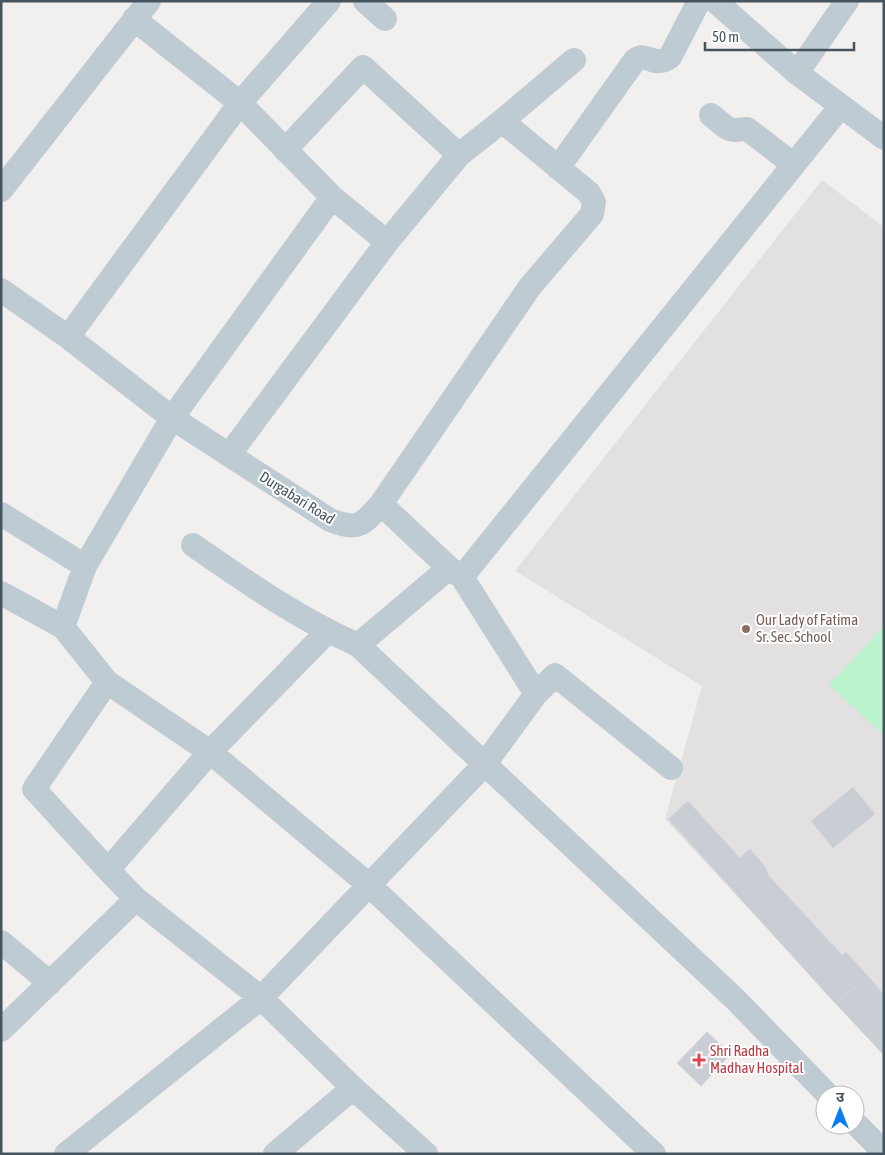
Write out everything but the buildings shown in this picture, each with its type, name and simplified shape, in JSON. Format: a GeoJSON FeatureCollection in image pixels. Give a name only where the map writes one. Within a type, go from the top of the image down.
{"type":"FeatureCollection","features":[{"type":"Feature","properties":{"kind":"street"},"geometry":{"type":"LineString","coordinates":[[1,190],[149,1]]}},
{"type":"Feature","properties":{"kind":"street"},"geometry":{"type":"LineString","coordinates":[[68,337],[240,103],[329,1]]}},
{"type":"Feature","properties":{"kind":"street"},"geometry":{"type":"LineString","coordinates":[[365,1],[385,19]]}},
{"type":"Feature","properties":{"kind":"street"},"geometry":{"type":"LineString","coordinates":[[558,168],[635,60],[639,57],[644,57],[657,62],[663,62],[670,57],[699,1]]}},
{"type":"Feature","properties":{"kind":"street"},"geometry":{"type":"LineString","coordinates":[[715,1],[797,73],[884,138]]}},
{"type":"Feature","properties":{"kind":"street"},"geometry":{"type":"LineString","coordinates":[[797,73],[848,1]]}},
{"type":"Feature","properties":{"kind":"street"},"geometry":{"type":"LineString","coordinates":[[134,19],[240,103],[332,197],[387,242]]}},
{"type":"Feature","properties":{"kind":"street"},"geometry":{"type":"LineString","coordinates":[[229,455],[387,242],[459,155],[574,60]]}},
{"type":"Feature","properties":{"kind":"street"},"geometry":{"type":"LineString","coordinates":[[285,150],[363,67],[459,155]]}},
{"type":"Feature","properties":{"kind":"street"},"geometry":{"type":"LineString","coordinates":[[358,645],[455,573],[841,106]]}},
{"type":"Feature","properties":{"kind":"street"},"geometry":{"type":"LineString","coordinates":[[711,115],[727,127],[735,130],[748,129],[793,164]]}},
{"type":"Feature","properties":{"kind":"street","name":"Durgabari Road"},"geometry":{"type":"LineString","coordinates":[[1,290],[68,337],[172,418],[229,455],[330,520],[347,527],[363,524],[381,504],[529,288],[592,214],[594,202],[589,193],[502,120]]}},
{"type":"Feature","properties":{"kind":"street"},"geometry":{"type":"LineString","coordinates":[[63,627],[85,566],[172,418],[332,197]]}},
{"type":"Feature","properties":{"kind":"street"},"geometry":{"type":"LineString","coordinates":[[381,504],[455,573],[536,694]]}},
{"type":"Feature","properties":{"kind":"street"},"geometry":{"type":"LineString","coordinates":[[1,514],[85,566]]}},
{"type":"Feature","properties":{"kind":"street"},"geometry":{"type":"LineString","coordinates":[[193,545],[273,599],[327,632],[358,645],[736,1000],[818,1085]]}},
{"type":"Feature","properties":{"kind":"street"},"geometry":{"type":"LineString","coordinates":[[1,593],[63,627],[107,682],[210,752],[369,885],[654,1154]]}},
{"type":"Feature","properties":{"kind":"street"},"geometry":{"type":"LineString","coordinates":[[108,870],[210,752],[327,632]]}},
{"type":"Feature","properties":{"kind":"street"},"geometry":{"type":"LineString","coordinates":[[66,1154],[261,998],[484,765],[536,694],[555,675],[671,768]]}},
{"type":"Feature","properties":{"kind":"street"},"geometry":{"type":"LineString","coordinates":[[107,682],[34,789],[136,899],[261,998],[353,1088],[426,1154]]}},
{"type":"Feature","properties":{"kind":"street"},"geometry":{"type":"LineString","coordinates":[[1,1030],[136,899]]}},
{"type":"Feature","properties":{"kind":"street"},"geometry":{"type":"LineString","coordinates":[[1,942],[50,983]]}},
{"type":"Feature","properties":{"kind":"street"},"geometry":{"type":"LineString","coordinates":[[275,1154],[353,1088]]}},
{"type":"Feature","properties":{"kind":"street"},"geometry":{"type":"LineString","coordinates":[[865,1133],[884,1152]]}},
{"type":"Feature","properties":{"kind":"shaded area","name":"Our Lady of Fatima Sr. Sec. School"},"geometry":{"type":"Polygon","coordinates":[[[822,180],[884,227],[884,1054],[665,819],[702,686],[515,571],[822,180]]]}},
{"type":"Feature","properties":{"kind":"green space"},"geometry":{"type":"Polygon","coordinates":[[[884,626],[884,735],[829,685],[884,626]]]}},
{"type":"Feature","properties":{"kind":"place","name":"Our Lady of Fatima Sr. Sec. School"},"geometry":{"type":"Point","coordinates":[746,629]}},
{"type":"Feature","properties":{"kind":"place","name":"Shri Radha Madhav Hospital"},"geometry":{"type":"Point","coordinates":[699,1060]}}]}
